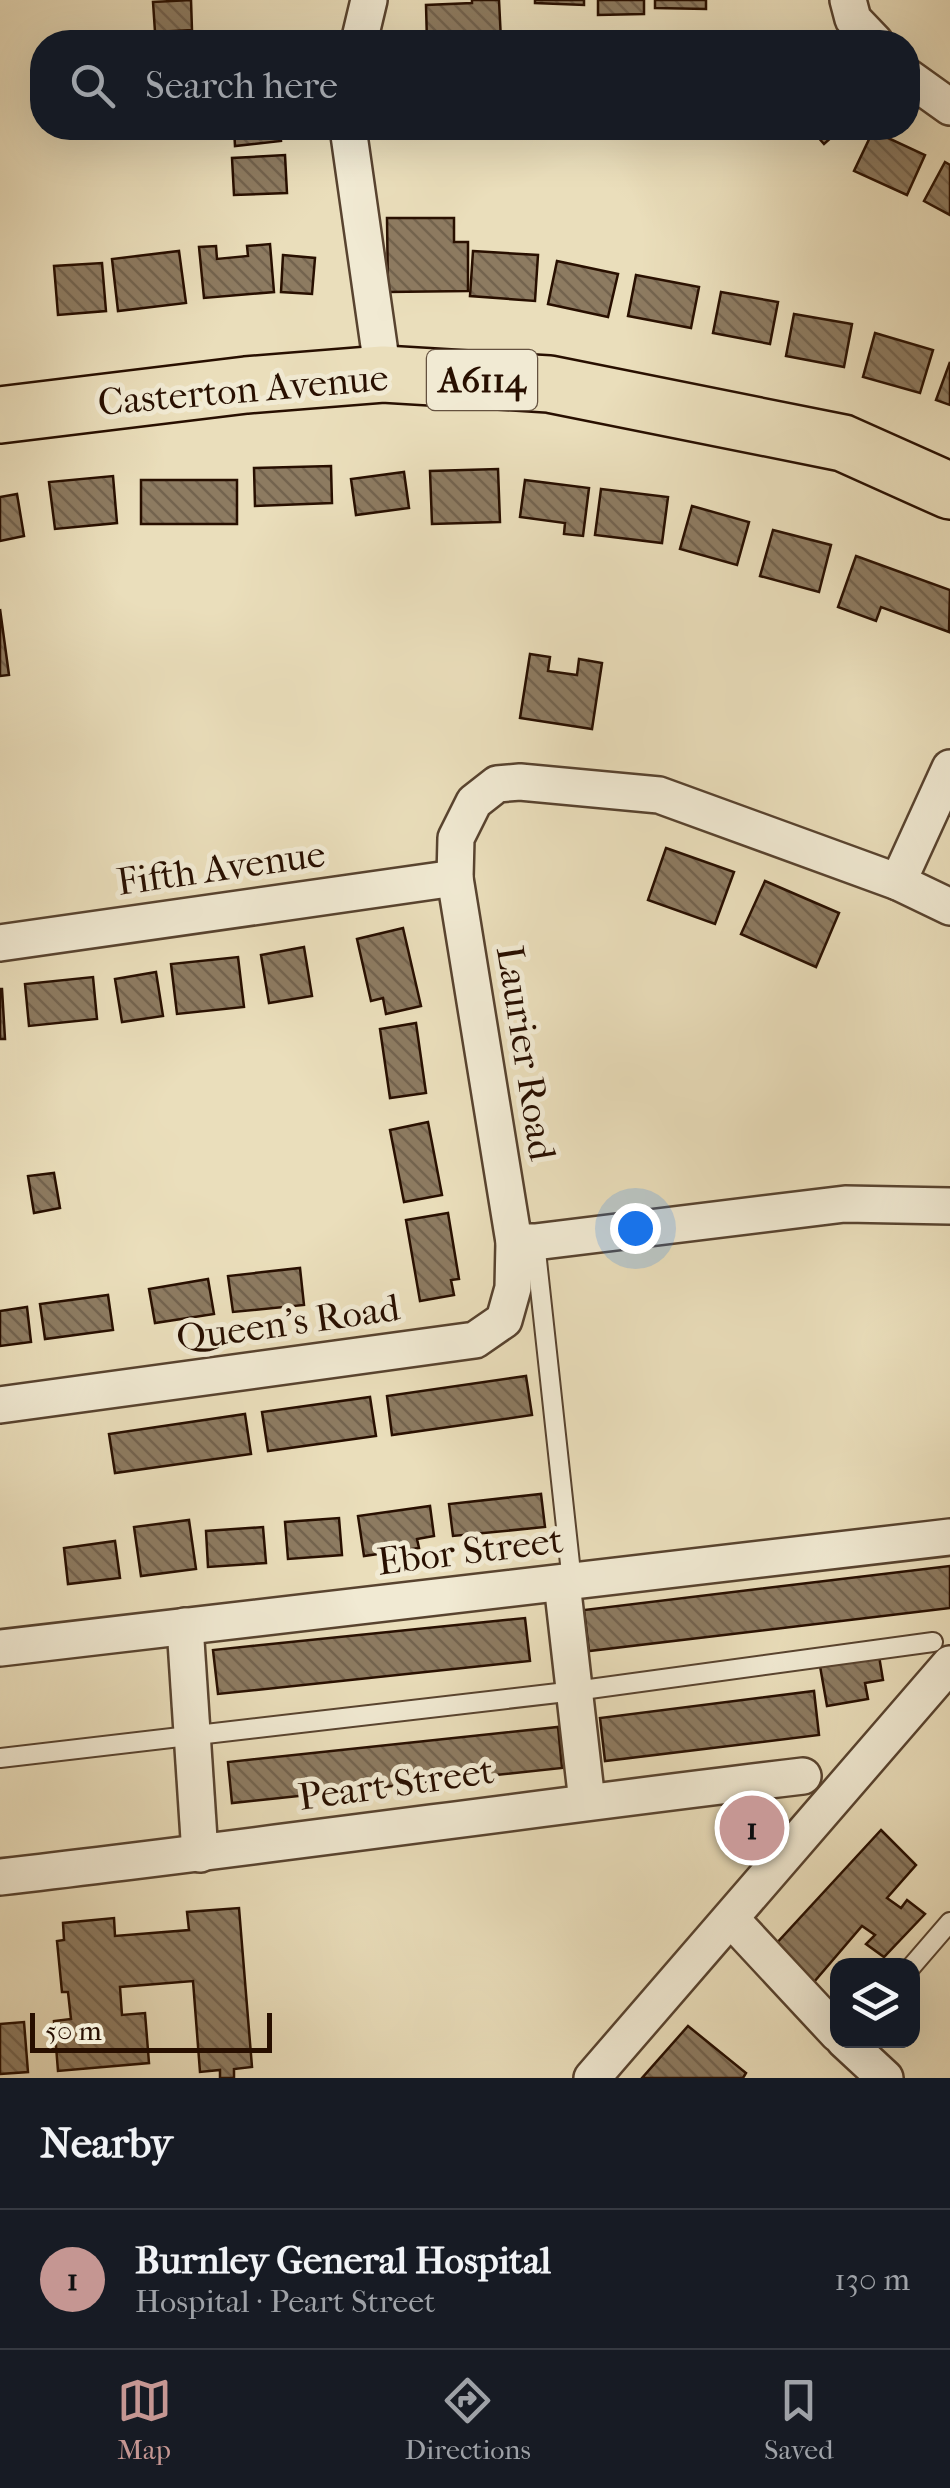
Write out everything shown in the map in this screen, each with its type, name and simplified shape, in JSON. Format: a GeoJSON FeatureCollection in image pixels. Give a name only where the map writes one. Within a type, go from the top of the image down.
{"type":"FeatureCollection","features":[{"type":"Feature","properties":{"kind":"highway","name":"Casterton Avenue"},"geometry":{"type":"LineString","coordinates":[[0,416],[246,384],[382,374],[549,384],[843,443],[950,491]]}},
{"type":"Feature","properties":{"kind":"street"},"geometry":{"type":"LineString","coordinates":[[361,30],[368,0]]}},
{"type":"Feature","properties":{"kind":"street"},"geometry":{"type":"LineString","coordinates":[[848,0],[853,19],[863,30]]}},
{"type":"Feature","properties":{"kind":"street"},"geometry":{"type":"LineString","coordinates":[[920,86],[950,107]]}},
{"type":"Feature","properties":{"kind":"street"},"geometry":{"type":"LineString","coordinates":[[350,140],[382,374]]}},
{"type":"Feature","properties":{"kind":"street"},"geometry":{"type":"LineString","coordinates":[[898,882],[950,768]]}},
{"type":"Feature","properties":{"kind":"street","name":"Laurier Road"},"geometry":{"type":"LineString","coordinates":[[524,1242],[455,878],[456,838],[474,802],[498,784],[520,782],[658,794],[898,882],[950,908]]}},
{"type":"Feature","properties":{"kind":"street","name":"Fifth Avenue"},"geometry":{"type":"LineString","coordinates":[[0,943],[455,878]]}},
{"type":"Feature","properties":{"kind":"street"},"geometry":{"type":"LineString","coordinates":[[524,1242],[846,1204],[950,1206]]}},
{"type":"Feature","properties":{"kind":"street","name":"Queen's Road"},"geometry":{"type":"LineString","coordinates":[[0,1405],[475,1340],[504,1320],[524,1242]]}},
{"type":"Feature","properties":{"kind":"street","name":"Ebor Street"},"geometry":{"type":"LineString","coordinates":[[0,1648],[950,1537]]}},
{"type":"Feature","properties":{"kind":"street","name":"Laurier Road"},"geometry":{"type":"LineString","coordinates":[[567,1582],[586,1802]]}},
{"type":"Feature","properties":{"kind":"street"},"geometry":{"type":"LineString","coordinates":[[185,1626],[200,1854]]}},
{"type":"Feature","properties":{"kind":"street"},"geometry":{"type":"LineString","coordinates":[[592,2078],[732,1919],[944,1654]]}},
{"type":"Feature","properties":{"kind":"street","name":"Peart Street"},"geometry":{"type":"LineString","coordinates":[[0,1877],[804,1776]]}},
{"type":"Feature","properties":{"kind":"street"},"geometry":{"type":"LineString","coordinates":[[732,1919],[830,2024]]}},
{"type":"Feature","properties":{"kind":"street"},"geometry":{"type":"LineString","coordinates":[[853,2048],[885,2078]]}},
{"type":"Feature","properties":{"kind":"lane","name":"Laurier Road"},"geometry":{"type":"LineString","coordinates":[[524,1242],[567,1582]]}},
{"type":"Feature","properties":{"kind":"lane"},"geometry":{"type":"LineString","coordinates":[[0,1758],[575,1691],[944,1654]]}},
{"type":"Feature","properties":{"kind":"lane"},"geometry":{"type":"LineString","coordinates":[[919,1958],[950,1922]]}},
{"type":"Feature","properties":{"kind":"building"},"geometry":{"type":"Polygon","coordinates":[[[191,0],[192,30],[155,30],[153,2],[191,0]]]}},
{"type":"Feature","properties":{"kind":"building"},"geometry":{"type":"Polygon","coordinates":[[[499,0],[500,30],[427,30],[426,5],[499,0]]]}},
{"type":"Feature","properties":{"kind":"building"},"geometry":{"type":"Polygon","coordinates":[[[584,0],[584,5],[535,3],[584,0]]]}},
{"type":"Feature","properties":{"kind":"building"},"geometry":{"type":"Polygon","coordinates":[[[598,0],[644,0],[644,14],[598,15],[598,0]]]}},
{"type":"Feature","properties":{"kind":"building"},"geometry":{"type":"Polygon","coordinates":[[[655,0],[706,0],[706,9],[655,8],[655,0]]]}},
{"type":"Feature","properties":{"kind":"building"},"geometry":{"type":"Polygon","coordinates":[[[235,140],[281,140],[281,141],[235,146],[235,140]]]}},
{"type":"Feature","properties":{"kind":"building"},"geometry":{"type":"Polygon","coordinates":[[[869,140],[892,140],[925,155],[907,195],[854,171],[869,140]]]}},
{"type":"Feature","properties":{"kind":"building"},"geometry":{"type":"Polygon","coordinates":[[[285,155],[287,193],[234,195],[232,158],[285,155]]]}},
{"type":"Feature","properties":{"kind":"building"},"geometry":{"type":"Polygon","coordinates":[[[945,162],[950,165],[950,215],[924,201],[945,162]]]}},
{"type":"Feature","properties":{"kind":"building"},"geometry":{"type":"Polygon","coordinates":[[[387,218],[454,218],[454,242],[468,242],[468,291],[388,292],[387,218]]]}},
{"type":"Feature","properties":{"kind":"building"},"geometry":{"type":"Polygon","coordinates":[[[270,244],[274,292],[204,298],[199,247],[216,246],[217,259],[248,256],[247,246],[270,244]]]}},
{"type":"Feature","properties":{"kind":"building"},"geometry":{"type":"Polygon","coordinates":[[[179,251],[186,303],[118,311],[112,259],[179,251]]]}},
{"type":"Feature","properties":{"kind":"building"},"geometry":{"type":"Polygon","coordinates":[[[473,251],[538,255],[535,301],[470,296],[473,251]]]}},
{"type":"Feature","properties":{"kind":"building"},"geometry":{"type":"Polygon","coordinates":[[[283,255],[315,258],[312,294],[281,292],[283,255]]]}},
{"type":"Feature","properties":{"kind":"building"},"geometry":{"type":"Polygon","coordinates":[[[557,261],[618,274],[608,317],[548,304],[557,261]]]}},
{"type":"Feature","properties":{"kind":"building"},"geometry":{"type":"Polygon","coordinates":[[[102,263],[106,311],[58,315],[54,266],[102,263]]]}},
{"type":"Feature","properties":{"kind":"building"},"geometry":{"type":"Polygon","coordinates":[[[636,275],[699,287],[691,328],[628,316],[636,275]]]}},
{"type":"Feature","properties":{"kind":"building"},"geometry":{"type":"Polygon","coordinates":[[[721,292],[778,302],[770,344],[713,333],[721,292]]]}},
{"type":"Feature","properties":{"kind":"building"},"geometry":{"type":"Polygon","coordinates":[[[794,314],[852,324],[844,367],[786,356],[794,314]]]}},
{"type":"Feature","properties":{"kind":"building"},"geometry":{"type":"Polygon","coordinates":[[[875,333],[933,350],[920,393],[863,377],[875,333]]]}},
{"type":"Feature","properties":{"kind":"building"},"geometry":{"type":"Polygon","coordinates":[[[950,362],[950,405],[936,400],[950,362]]]}},
{"type":"Feature","properties":{"kind":"building"},"geometry":{"type":"Polygon","coordinates":[[[331,466],[332,503],[255,506],[254,468],[331,466]]]}},
{"type":"Feature","properties":{"kind":"building"},"geometry":{"type":"Polygon","coordinates":[[[498,469],[500,522],[432,524],[430,471],[498,469]]]}},
{"type":"Feature","properties":{"kind":"building"},"geometry":{"type":"Polygon","coordinates":[[[404,472],[409,508],[356,515],[351,479],[404,472]]]}},
{"type":"Feature","properties":{"kind":"building"},"geometry":{"type":"Polygon","coordinates":[[[113,476],[117,523],[55,529],[49,482],[113,476]]]}},
{"type":"Feature","properties":{"kind":"building"},"geometry":{"type":"Polygon","coordinates":[[[141,480],[237,480],[237,524],[141,524],[141,480]]]}},
{"type":"Feature","properties":{"kind":"building"},"geometry":{"type":"Polygon","coordinates":[[[525,480],[589,488],[583,536],[564,534],[565,523],[520,517],[525,480]]]}},
{"type":"Feature","properties":{"kind":"building"},"geometry":{"type":"Polygon","coordinates":[[[601,489],[668,497],[662,543],[595,535],[601,489]]]}},
{"type":"Feature","properties":{"kind":"building"},"geometry":{"type":"Polygon","coordinates":[[[17,494],[24,536],[0,541],[0,497],[17,494]]]}},
{"type":"Feature","properties":{"kind":"building"},"geometry":{"type":"Polygon","coordinates":[[[692,506],[749,522],[737,565],[680,549],[692,506]]]}},
{"type":"Feature","properties":{"kind":"building"},"geometry":{"type":"Polygon","coordinates":[[[773,530],[831,545],[819,592],[760,576],[773,530]]]}},
{"type":"Feature","properties":{"kind":"building"},"geometry":{"type":"Polygon","coordinates":[[[856,556],[950,590],[949,632],[881,607],[876,621],[838,607],[856,556]]]}},
{"type":"Feature","properties":{"kind":"building"},"geometry":{"type":"Polygon","coordinates":[[[0,609],[9,675],[0,676],[0,609]]]}},
{"type":"Feature","properties":{"kind":"building"},"geometry":{"type":"Polygon","coordinates":[[[530,654],[550,657],[548,671],[577,675],[579,659],[602,663],[592,729],[520,718],[530,654]]]}},
{"type":"Feature","properties":{"kind":"building"},"geometry":{"type":"Polygon","coordinates":[[[666,848],[734,872],[715,924],[648,900],[666,848]]]}},
{"type":"Feature","properties":{"kind":"building"},"geometry":{"type":"Polygon","coordinates":[[[765,881],[839,913],[816,967],[741,934],[765,881]]]}},
{"type":"Feature","properties":{"kind":"building"},"geometry":{"type":"Polygon","coordinates":[[[403,928],[421,1006],[386,1014],[383,998],[371,1001],[357,939],[403,928]]]}},
{"type":"Feature","properties":{"kind":"building"},"geometry":{"type":"Polygon","coordinates":[[[304,947],[312,996],[269,1003],[261,955],[304,947]]]}},
{"type":"Feature","properties":{"kind":"building"},"geometry":{"type":"Polygon","coordinates":[[[238,957],[244,1007],[177,1014],[171,964],[238,957]]]}},
{"type":"Feature","properties":{"kind":"building"},"geometry":{"type":"Polygon","coordinates":[[[156,972],[163,1016],[122,1022],[115,979],[156,972]]]}},
{"type":"Feature","properties":{"kind":"building"},"geometry":{"type":"Polygon","coordinates":[[[93,977],[97,1019],[29,1026],[25,984],[93,977]]]}},
{"type":"Feature","properties":{"kind":"building"},"geometry":{"type":"Polygon","coordinates":[[[2,989],[5,1039],[0,1039],[2,989]]]}},
{"type":"Feature","properties":{"kind":"building"},"geometry":{"type":"Polygon","coordinates":[[[416,1023],[426,1093],[390,1098],[380,1029],[416,1023]]]}},
{"type":"Feature","properties":{"kind":"building"},"geometry":{"type":"Polygon","coordinates":[[[428,1122],[442,1195],[404,1202],[390,1130],[428,1122]]]}},
{"type":"Feature","properties":{"kind":"building"},"geometry":{"type":"Polygon","coordinates":[[[54,1173],[60,1208],[34,1213],[28,1176],[54,1173]]]}},
{"type":"Feature","properties":{"kind":"building"},"geometry":{"type":"Polygon","coordinates":[[[448,1213],[459,1279],[451,1280],[454,1295],[420,1301],[406,1220],[448,1213]]]}},
{"type":"Feature","properties":{"kind":"building"},"geometry":{"type":"Polygon","coordinates":[[[300,1268],[304,1305],[233,1312],[228,1276],[300,1268]]]}},
{"type":"Feature","properties":{"kind":"building"},"geometry":{"type":"Polygon","coordinates":[[[208,1279],[214,1314],[155,1323],[149,1289],[208,1279]]]}},
{"type":"Feature","properties":{"kind":"building"},"geometry":{"type":"Polygon","coordinates":[[[108,1295],[113,1330],[45,1339],[40,1304],[108,1295]]]}},
{"type":"Feature","properties":{"kind":"building"},"geometry":{"type":"Polygon","coordinates":[[[27,1307],[31,1342],[0,1346],[0,1311],[27,1307]]]}},
{"type":"Feature","properties":{"kind":"building"},"geometry":{"type":"Polygon","coordinates":[[[526,1376],[532,1415],[392,1435],[387,1396],[526,1376]]]}},
{"type":"Feature","properties":{"kind":"building"},"geometry":{"type":"Polygon","coordinates":[[[370,1397],[376,1436],[268,1451],[262,1412],[370,1397]]]}},
{"type":"Feature","properties":{"kind":"building"},"geometry":{"type":"Polygon","coordinates":[[[245,1414],[251,1454],[115,1473],[109,1434],[245,1414]]]}},
{"type":"Feature","properties":{"kind":"building"},"geometry":{"type":"Polygon","coordinates":[[[541,1494],[545,1527],[453,1536],[449,1504],[541,1494]]]}},
{"type":"Feature","properties":{"kind":"building"},"geometry":{"type":"Polygon","coordinates":[[[430,1506],[434,1536],[417,1539],[419,1548],[364,1556],[358,1516],[430,1506]]]}},
{"type":"Feature","properties":{"kind":"building"},"geometry":{"type":"Polygon","coordinates":[[[339,1518],[342,1555],[288,1559],[285,1522],[339,1518]]]}},
{"type":"Feature","properties":{"kind":"building"},"geometry":{"type":"Polygon","coordinates":[[[189,1520],[196,1569],[141,1576],[134,1527],[189,1520]]]}},
{"type":"Feature","properties":{"kind":"building"},"geometry":{"type":"Polygon","coordinates":[[[263,1527],[266,1563],[208,1567],[206,1531],[263,1527]]]}},
{"type":"Feature","properties":{"kind":"building"},"geometry":{"type":"Polygon","coordinates":[[[115,1541],[120,1578],[68,1584],[64,1548],[115,1541]]]}},
{"type":"Feature","properties":{"kind":"building"},"geometry":{"type":"Polygon","coordinates":[[[950,1566],[950,1608],[589,1651],[584,1610],[950,1566]]]}},
{"type":"Feature","properties":{"kind":"building"},"geometry":{"type":"Polygon","coordinates":[[[525,1618],[530,1661],[218,1694],[213,1650],[525,1618]]]}},
{"type":"Feature","properties":{"kind":"building"},"geometry":{"type":"Polygon","coordinates":[[[879,1656],[883,1680],[865,1683],[868,1699],[827,1706],[820,1666],[879,1656]]]}},
{"type":"Feature","properties":{"kind":"building"},"geometry":{"type":"Polygon","coordinates":[[[814,1691],[819,1735],[605,1761],[600,1718],[814,1691]]]}},
{"type":"Feature","properties":{"kind":"building"},"geometry":{"type":"Polygon","coordinates":[[[558,1727],[562,1768],[232,1803],[228,1762],[558,1727]]]}},
{"type":"Feature","properties":{"kind":"building"},"geometry":{"type":"Polygon","coordinates":[[[881,1830],[916,1865],[887,1898],[901,1908],[907,1900],[925,1914],[884,1957],[866,1944],[875,1935],[862,1926],[835,1958],[830,1958],[814,1982],[775,1945],[881,1830]]]}},
{"type":"Feature","properties":{"kind":"building"},"geometry":{"type":"Polygon","coordinates":[[[239,1908],[252,2067],[234,2069],[234,2078],[220,2078],[220,2070],[200,2072],[193,1981],[120,1987],[122,2015],[145,2013],[149,2063],[58,2071],[54,2021],[71,2019],[68,1992],[62,1992],[57,1941],[64,1940],[63,1923],[114,1918],[115,1936],[189,1930],[187,1912],[239,1908]]]}},
{"type":"Feature","properties":{"kind":"building"},"geometry":{"type":"Polygon","coordinates":[[[24,2022],[28,2072],[0,2074],[0,2024],[24,2022]]]}},
{"type":"Feature","properties":{"kind":"building"},"geometry":{"type":"Polygon","coordinates":[[[688,2026],[746,2073],[743,2078],[642,2078],[688,2026]]]}},
{"type":"Feature","properties":{"kind":"place","name":"Burnley General Hospital"},"geometry":{"type":"Point","coordinates":[752,1828]}}]}
